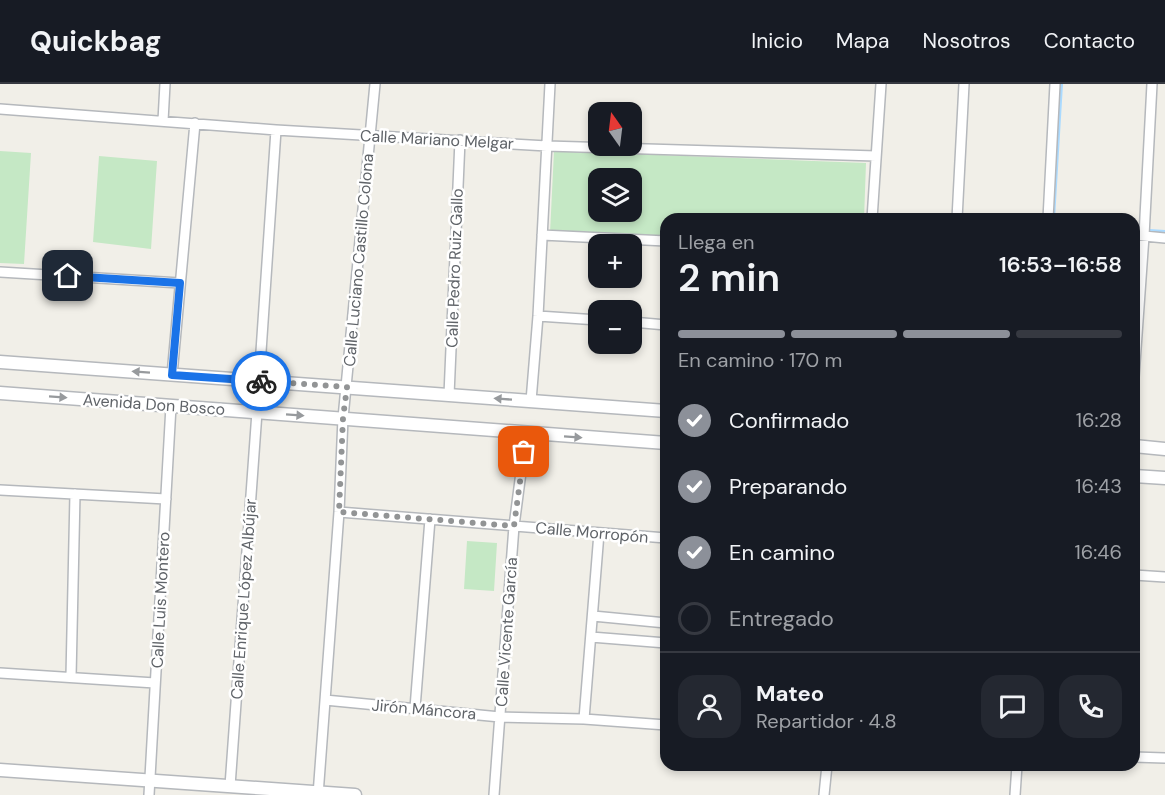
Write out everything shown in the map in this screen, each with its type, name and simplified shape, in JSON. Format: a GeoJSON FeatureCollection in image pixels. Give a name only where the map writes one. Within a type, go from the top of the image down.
{"type":"FeatureCollection","features":[{"type":"Feature","properties":{"kind":"street"},"geometry":{"type":"LineString","coordinates":[[163,121],[165,84]]}},
{"type":"Feature","properties":{"kind":"street","name":"Calle Luciano Castillo Colona"},"geometry":{"type":"LineString","coordinates":[[318,794],[339,512],[343,418],[375,84]]}},
{"type":"Feature","properties":{"kind":"street"},"geometry":{"type":"LineString","coordinates":[[531,401],[550,84]]}},
{"type":"Feature","properties":{"kind":"street"},"geometry":{"type":"LineString","coordinates":[[872,213],[881,84]]}},
{"type":"Feature","properties":{"kind":"street"},"geometry":{"type":"LineString","coordinates":[[957,213],[964,84]]}},
{"type":"Feature","properties":{"kind":"street"},"geometry":{"type":"LineString","coordinates":[[1048,213],[1055,84]]}},
{"type":"Feature","properties":{"kind":"street"},"geometry":{"type":"LineString","coordinates":[[1140,224],[1152,84]]}},
{"type":"Feature","properties":{"kind":"street","name":"Calle Mariano Melgar"},"geometry":{"type":"LineString","coordinates":[[0,109],[547,146],[876,156]]}},
{"type":"Feature","properties":{"kind":"street"},"geometry":{"type":"LineString","coordinates":[[172,375],[195,123]]}},
{"type":"Feature","properties":{"kind":"street"},"geometry":{"type":"LineString","coordinates":[[259,381],[276,129]]}},
{"type":"Feature","properties":{"kind":"street","name":"Calle Pedro Ruiz Gallo"},"geometry":{"type":"LineString","coordinates":[[449,395],[459,140]]}},
{"type":"Feature","properties":{"kind":"street"},"geometry":{"type":"LineString","coordinates":[[542,235],[660,241]]}},
{"type":"Feature","properties":{"kind":"street"},"geometry":{"type":"LineString","coordinates":[[1140,236],[1165,237]]}},
{"type":"Feature","properties":{"kind":"street"},"geometry":{"type":"LineString","coordinates":[[0,272],[180,283]]}},
{"type":"Feature","properties":{"kind":"street"},"geometry":{"type":"LineString","coordinates":[[537,316],[588,319]]}},
{"type":"Feature","properties":{"kind":"street"},"geometry":{"type":"LineString","coordinates":[[642,323],[660,324]]}},
{"type":"Feature","properties":{"kind":"street","name":"Avenida Don Bosco"},"geometry":{"type":"LineString","coordinates":[[0,362],[660,411]]}},
{"type":"Feature","properties":{"kind":"street","name":"Avenida Don Bosco"},"geometry":{"type":"LineString","coordinates":[[0,393],[660,443]]}},
{"type":"Feature","properties":{"kind":"street","name":"Calle Luis Montero"},"geometry":{"type":"LineString","coordinates":[[149,795],[171,406]]}},
{"type":"Feature","properties":{"kind":"street","name":"Calle Enrique López Albújar"},"geometry":{"type":"LineString","coordinates":[[230,786],[257,412]]}},
{"type":"Feature","properties":{"kind":"street","name":"Calle Vicente García"},"geometry":{"type":"LineString","coordinates":[[494,795],[514,526],[526,434]]}},
{"type":"Feature","properties":{"kind":"street"},"geometry":{"type":"LineString","coordinates":[[1140,446],[1165,448]]}},
{"type":"Feature","properties":{"kind":"street"},"geometry":{"type":"LineString","coordinates":[[1140,476],[1165,478]]}},
{"type":"Feature","properties":{"kind":"street"},"geometry":{"type":"LineString","coordinates":[[0,490],[166,499]]}},
{"type":"Feature","properties":{"kind":"street"},"geometry":{"type":"LineString","coordinates":[[71,677],[75,494]]}},
{"type":"Feature","properties":{"kind":"street","name":"Calle Morropón"},"geometry":{"type":"LineString","coordinates":[[339,512],[660,538]]}},
{"type":"Feature","properties":{"kind":"street"},"geometry":{"type":"LineString","coordinates":[[415,708],[430,519]]}},
{"type":"Feature","properties":{"kind":"street"},"geometry":{"type":"LineString","coordinates":[[584,719],[599,533]]}},
{"type":"Feature","properties":{"kind":"street"},"geometry":{"type":"LineString","coordinates":[[1140,576],[1165,578]]}},
{"type":"Feature","properties":{"kind":"street"},"geometry":{"type":"LineString","coordinates":[[592,616],[660,622]]}},
{"type":"Feature","properties":{"kind":"street"},"geometry":{"type":"LineString","coordinates":[[591,638],[660,643]]}},
{"type":"Feature","properties":{"kind":"street"},"geometry":{"type":"LineString","coordinates":[[0,672],[156,683]]}},
{"type":"Feature","properties":{"kind":"street","name":"Jirón Máncora"},"geometry":{"type":"LineString","coordinates":[[325,700],[500,717],[584,719],[660,725]]}},
{"type":"Feature","properties":{"kind":"street"},"geometry":{"type":"LineString","coordinates":[[1140,757],[1165,758]]}},
{"type":"Feature","properties":{"kind":"street"},"geometry":{"type":"LineString","coordinates":[[0,770],[355,795]]}},
{"type":"Feature","properties":{"kind":"street"},"geometry":{"type":"LineString","coordinates":[[824,795],[826,771]]}},
{"type":"Feature","properties":{"kind":"street"},"geometry":{"type":"LineString","coordinates":[[1015,795],[1017,771]]}},
{"type":"Feature","properties":{"kind":"green space"},"geometry":{"type":"Polygon","coordinates":[[[0,151],[31,153],[24,264],[0,263],[0,151]]]}},
{"type":"Feature","properties":{"kind":"green space"},"geometry":{"type":"Polygon","coordinates":[[[554,151],[588,152],[588,156],[642,154],[866,163],[864,213],[660,213],[660,238],[642,237],[642,234],[550,233],[554,151]]]}},
{"type":"Feature","properties":{"kind":"green space"},"geometry":{"type":"Polygon","coordinates":[[[99,156],[157,161],[151,249],[93,242],[99,156]]]}},
{"type":"Feature","properties":{"kind":"green space"},"geometry":{"type":"Polygon","coordinates":[[[467,541],[497,543],[494,591],[464,589],[467,541]]]}},
{"type":"Feature","properties":{"kind":"waterway"},"geometry":{"type":"LineString","coordinates":[[1053,213],[1061,84]]}},
{"type":"Feature","properties":{"kind":"waterway"},"geometry":{"type":"LineString","coordinates":[[1140,230],[1165,232]]}},
{"type":"Feature","properties":{"kind":"way so far"},"geometry":{"type":"LineString","coordinates":[[261,381],[347,387],[343,418],[339,512],[514,526],[524,452]]}},
{"type":"Feature","properties":{"kind":"route"},"geometry":{"type":"LineString","coordinates":[[68,276],[180,283],[172,375],[261,381]]}}]}
